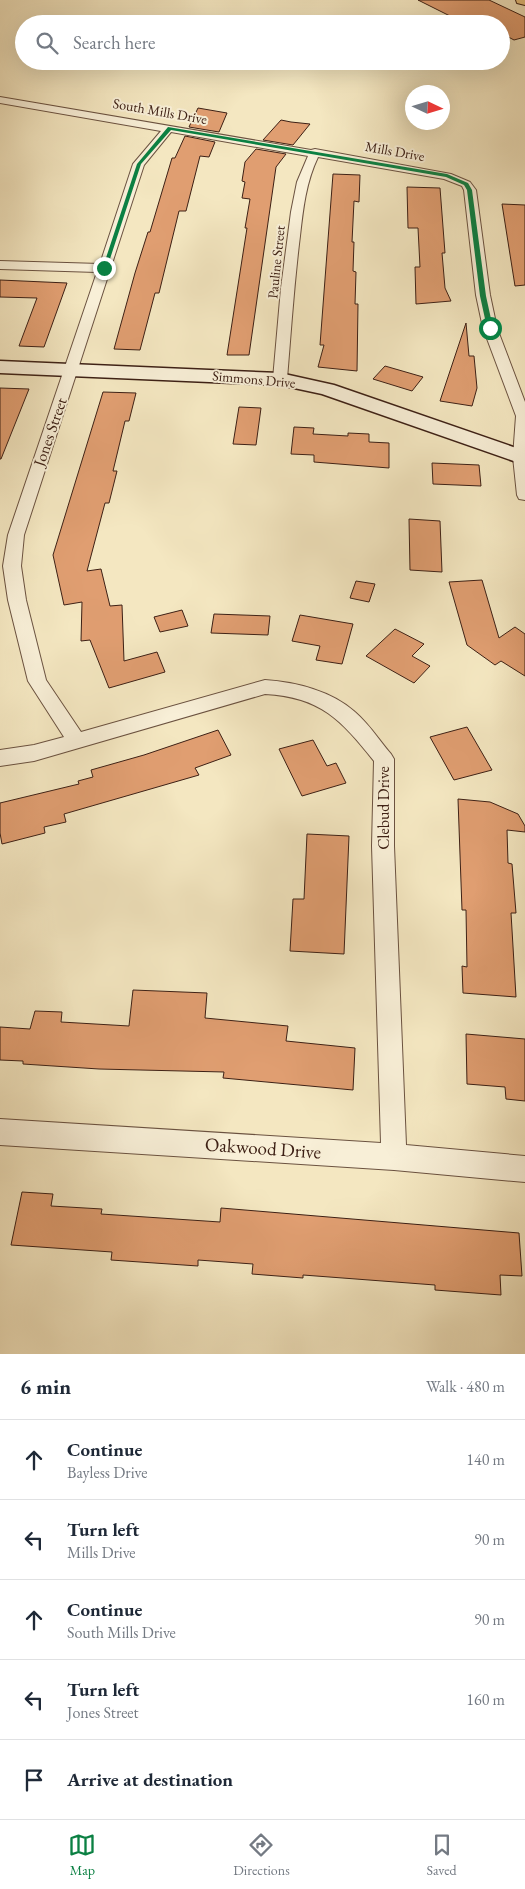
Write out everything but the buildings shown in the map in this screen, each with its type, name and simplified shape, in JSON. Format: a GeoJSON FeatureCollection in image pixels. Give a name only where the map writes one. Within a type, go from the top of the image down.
{"type":"FeatureCollection","features":[{"type":"Feature","properties":{"kind":"street","name":"South Mills Drive"},"geometry":{"type":"LineString","coordinates":[[0,100],[315,152]]}},
{"type":"Feature","properties":{"kind":"street","name":"Jones Street"},"geometry":{"type":"LineString","coordinates":[[77,741],[37,682],[17,600],[8,534],[71,370],[139,164],[170,128]]}},
{"type":"Feature","properties":{"kind":"street","name":"Mills Drive"},"geometry":{"type":"LineString","coordinates":[[315,152],[447,176],[468,185]]}},
{"type":"Feature","properties":{"kind":"street","name":"Pauline Street"},"geometry":{"type":"LineString","coordinates":[[280,379],[290,259],[301,186],[306,169],[315,152]]}},
{"type":"Feature","properties":{"kind":"street"},"geometry":{"type":"LineString","coordinates":[[468,185],[483,296],[490,328],[522,416],[525,495]]}},
{"type":"Feature","properties":{"kind":"street"},"geometry":{"type":"LineString","coordinates":[[0,265],[104,268]]}},
{"type":"Feature","properties":{"kind":"street","name":"Simmons Drive"},"geometry":{"type":"LineString","coordinates":[[0,367],[280,379],[327,388],[489,444],[523,458]]}},
{"type":"Feature","properties":{"kind":"street","name":"Clebud Drive"},"geometry":{"type":"LineString","coordinates":[[0,758],[77,741],[264,687],[280,687],[301,692],[347,716],[384,759],[383,846],[394,1157]]}},
{"type":"Feature","properties":{"kind":"street","name":"Oakwood Drive"},"geometry":{"type":"LineString","coordinates":[[0,1132],[394,1157],[525,1169]]}},
{"type":"Feature","properties":{"kind":"route"},"geometry":{"type":"LineString","coordinates":[[104,268],[139,164],[170,128],[447,176],[458,179],[466,184],[470,190],[472,220],[483,296],[490,328]]}}]}
